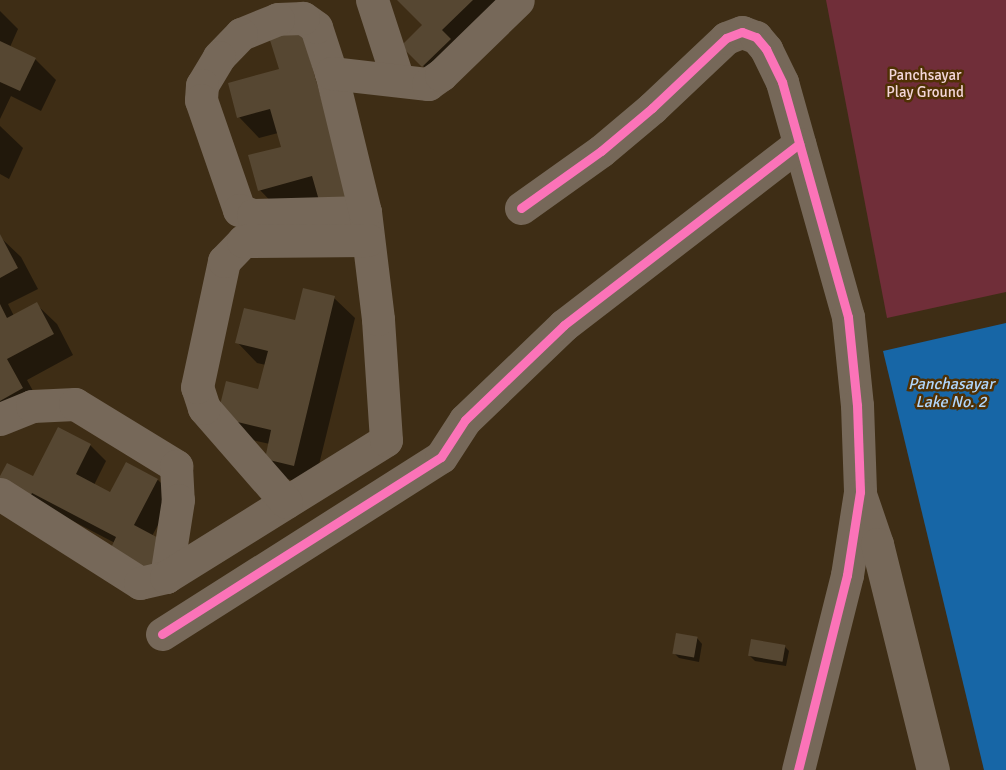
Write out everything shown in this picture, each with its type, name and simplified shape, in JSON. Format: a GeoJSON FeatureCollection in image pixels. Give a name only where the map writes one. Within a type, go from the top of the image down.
{"type":"FeatureCollection","features":[{"type":"Feature","properties":{"kind":"street"},"geometry":{"type":"LineString","coordinates":[[372,0],[398,80]]}},
{"type":"Feature","properties":{"kind":"street"},"geometry":{"type":"LineString","coordinates":[[331,73],[428,84],[441,75],[518,0]]}},
{"type":"Feature","properties":{"kind":"street"},"geometry":{"type":"LineString","coordinates":[[0,494],[140,583],[166,577],[386,440],[378,319],[367,226],[331,73],[316,27],[303,18],[278,19],[241,34],[219,57],[202,85],[201,100],[239,210],[253,215],[367,226]]}},
{"type":"Feature","properties":{"kind":"street"},"geometry":{"type":"LineString","coordinates":[[521,208],[602,151],[652,108],[726,38],[742,32],[756,37],[766,49],[782,82],[848,317],[857,405],[860,492],[840,606],[798,770]]}},
{"type":"Feature","properties":{"kind":"street"},"geometry":{"type":"LineString","coordinates":[[162,634],[441,457],[465,420],[564,325],[799,144]]}},
{"type":"Feature","properties":{"kind":"street"},"geometry":{"type":"LineString","coordinates":[[286,502],[204,408],[197,387],[224,261],[243,241],[367,226]]}},
{"type":"Feature","properties":{"kind":"street"},"geometry":{"type":"LineString","coordinates":[[0,419],[32,406],[75,404],[176,466],[178,500],[166,577]]}},
{"type":"Feature","properties":{"kind":"street"},"geometry":{"type":"LineString","coordinates":[[860,492],[877,544],[933,770]]}},
{"type":"Feature","properties":{"kind":"green space","name":"Panchsayar Play Ground"},"geometry":{"type":"Polygon","coordinates":[[[826,0],[1006,0],[1006,292],[887,318],[826,0]]]}},
{"type":"Feature","properties":{"kind":"water","name":"Panchasayar Lake No. 2"},"geometry":{"type":"Polygon","coordinates":[[[1006,323],[1006,770],[984,770],[883,351],[1006,323]]]}},
{"type":"Feature","properties":{"kind":"building"},"geometry":{"type":"Polygon","coordinates":[[[397,0],[473,0],[442,30],[451,39],[422,67],[401,46],[422,25],[397,0]]]}},
{"type":"Feature","properties":{"kind":"building"},"geometry":{"type":"Polygon","coordinates":[[[301,28],[349,196],[320,204],[312,176],[258,191],[248,155],[281,147],[270,109],[237,118],[228,83],[279,69],[269,37],[301,28]]]}},
{"type":"Feature","properties":{"kind":"building"},"geometry":{"type":"Polygon","coordinates":[[[0,41],[36,58],[20,91],[0,82],[0,41]]]}},
{"type":"Feature","properties":{"kind":"building"},"geometry":{"type":"Polygon","coordinates":[[[0,234],[18,268],[0,278],[0,234]]]}},
{"type":"Feature","properties":{"kind":"building"},"geometry":{"type":"Polygon","coordinates":[[[303,288],[335,296],[294,466],[265,459],[271,430],[217,417],[226,381],[258,389],[268,351],[235,343],[244,308],[295,320],[303,288]]]}},
{"type":"Feature","properties":{"kind":"building"},"geometry":{"type":"Polygon","coordinates":[[[37,302],[54,334],[7,359],[23,388],[0,401],[0,304],[7,318],[37,302]]]}},
{"type":"Feature","properties":{"kind":"building"},"geometry":{"type":"Polygon","coordinates":[[[58,427],[91,444],[76,474],[110,492],[126,462],[158,479],[134,525],[164,541],[149,570],[110,550],[116,537],[32,493],[28,500],[0,485],[0,476],[7,463],[33,476],[58,427]]]}},
{"type":"Feature","properties":{"kind":"building"},"geometry":{"type":"Polygon","coordinates":[[[676,633],[698,637],[694,658],[672,654],[676,633]]]}},
{"type":"Feature","properties":{"kind":"building"},"geometry":{"type":"Polygon","coordinates":[[[751,639],[785,645],[783,662],[748,656],[751,639]]]}},
{"type":"Feature","properties":{"kind":"cycle path"},"geometry":{"type":"LineString","coordinates":[[521,208],[601,151],[652,108],[726,38],[742,32],[756,37],[766,49],[782,82],[848,317],[857,405],[860,492],[847,575],[798,770]]}},
{"type":"Feature","properties":{"kind":"cycle path"},"geometry":{"type":"LineString","coordinates":[[162,634],[441,457],[465,420],[564,325],[799,144]]}}]}
